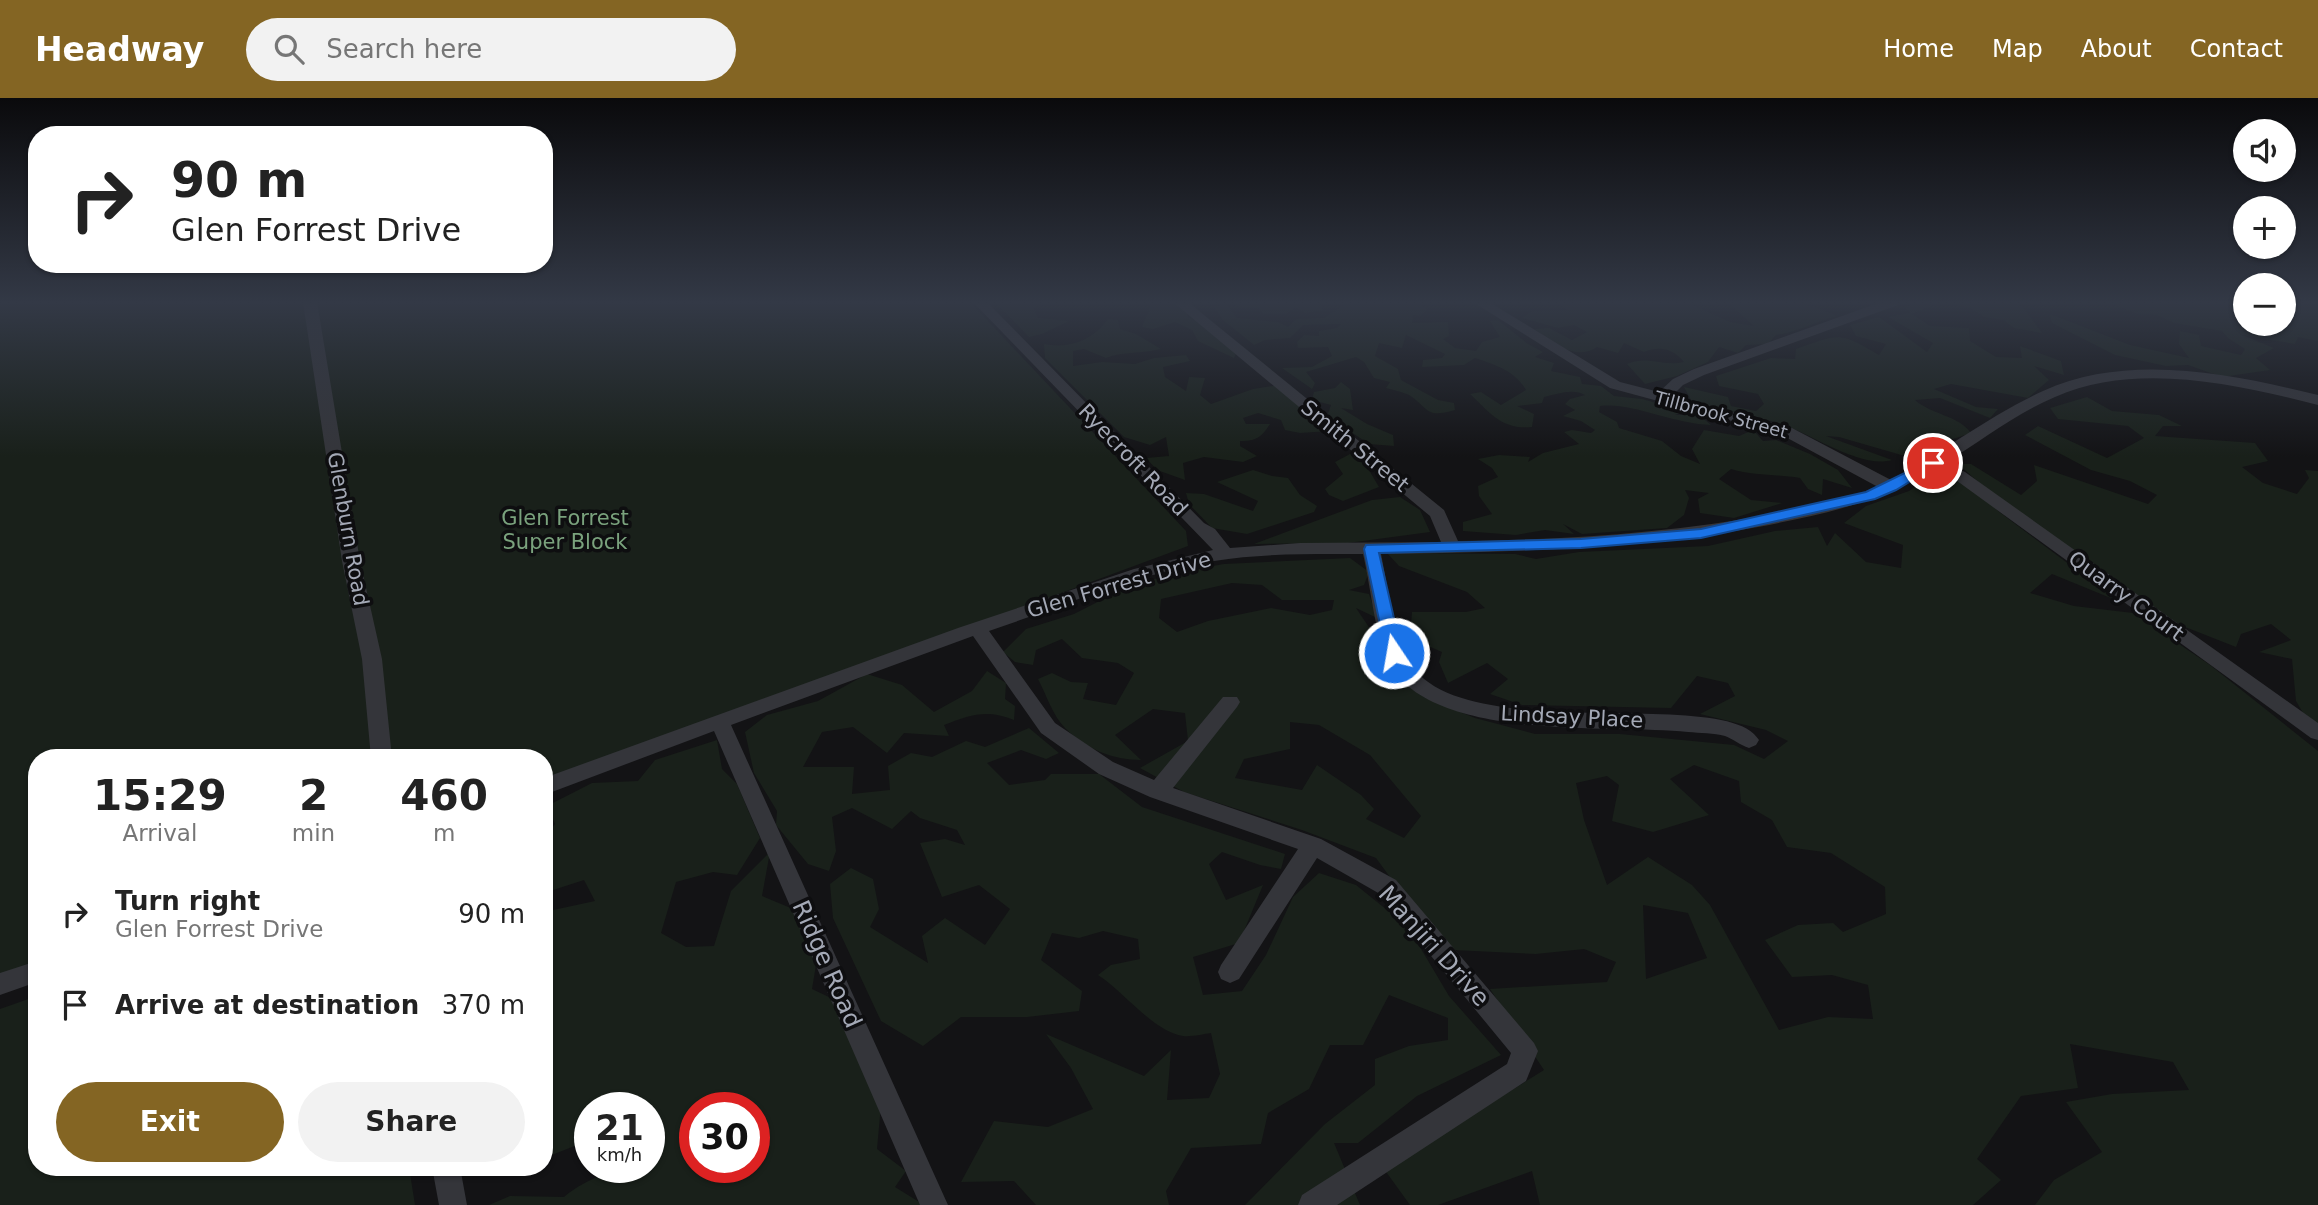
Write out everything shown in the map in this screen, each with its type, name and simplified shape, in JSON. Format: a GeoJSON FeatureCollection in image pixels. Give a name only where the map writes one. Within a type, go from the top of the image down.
{"type":"FeatureCollection","features":[{"type":"Feature","properties":{"kind":"street","name":"Glenburn Road"},"geometry":{"type":"LineString","coordinates":[[318,354],[351,561],[372,659],[381,749]]}},
{"type":"Feature","properties":{"kind":"street","name":"Ryecroft Road"},"geometry":{"type":"LineString","coordinates":[[1030,354],[1198,527],[1199,536],[1218,555]]}},
{"type":"Feature","properties":{"kind":"street","name":"Smith Street"},"geometry":{"type":"LineString","coordinates":[[1243,354],[1438,514],[1452,547]]}},
{"type":"Feature","properties":{"kind":"street","name":"Tillbrook Street"},"geometry":{"type":"LineString","coordinates":[[1562,354],[1601,378],[1633,392],[1786,431],[1891,487]]}},
{"type":"Feature","properties":{"kind":"street"},"geometry":{"type":"LineString","coordinates":[[1661,398],[1678,382],[1750,354]]}},
{"type":"Feature","properties":{"kind":"street","name":"Glen Forrest Drive"},"geometry":{"type":"LineString","coordinates":[[553,784],[977,628],[1163,567],[1218,555],[1300,548],[1581,544],[1701,533],[1828,507],[1891,487],[2050,393],[2087,381],[2129,376],[2180,376],[2243,384],[2318,400]]}},
{"type":"Feature","properties":{"kind":"street","name":"Quarry Court"},"geometry":{"type":"LineString","coordinates":[[1933,463],[1959,475],[2318,733]]}},
{"type":"Feature","properties":{"kind":"street","name":"Lindsay Place"},"geometry":{"type":"LineString","coordinates":[[1371,549],[1394,653],[1409,676],[1429,692],[1454,704],[1487,712],[1528,718],[1654,720],[1729,729],[1749,740]]}},
{"type":"Feature","properties":{"kind":"street","name":"Manjiri Drive"},"geometry":{"type":"LineString","coordinates":[[977,628],[1048,727],[1106,768],[1158,791],[1313,845],[1388,887],[1525,1051],[1517,1072],[1312,1205]]}},
{"type":"Feature","properties":{"kind":"street"},"geometry":{"type":"LineString","coordinates":[[1158,791],[1230,702]]}},
{"type":"Feature","properties":{"kind":"street","name":"Ridge Road"},"geometry":{"type":"LineString","coordinates":[[720,722],[934,1205]]}},
{"type":"Feature","properties":{"kind":"street"},"geometry":{"type":"LineString","coordinates":[[1230,972],[1313,845]]}},
{"type":"Feature","properties":{"kind":"street"},"geometry":{"type":"LineString","coordinates":[[0,984],[28,974]]}},
{"type":"Feature","properties":{"kind":"street"},"geometry":{"type":"LineString","coordinates":[[448,1176],[453,1205]]}},
{"type":"Feature","properties":{"kind":"green space","name":"Glen Forrest Super Block"},"geometry":{"type":"Polygon","coordinates":[[[0,354],[1019,354],[1186,531],[1188,546],[553,782],[553,749],[28,749],[28,969],[0,980],[0,354]]]}},
{"type":"Feature","properties":{"kind":"green space"},"geometry":{"type":"Polygon","coordinates":[[[1045,354],[1073,354],[1073,366],[1102,362],[1135,364],[1154,358],[1186,355],[1190,361],[1163,367],[1165,377],[1186,391],[1189,377],[1205,378],[1200,395],[1211,404],[1253,389],[1279,385],[1330,431],[1300,433],[1285,430],[1281,420],[1258,413],[1243,418],[1246,424],[1270,424],[1258,438],[1240,441],[1240,446],[1257,456],[1243,462],[1204,457],[1183,463],[1185,480],[1157,470],[1146,458],[1169,456],[1166,437],[1150,445],[1124,437],[1045,358],[1045,354]]]}},
{"type":"Feature","properties":{"kind":"green space"},"geometry":{"type":"Polygon","coordinates":[[[1095,354],[1125,354],[1120,354],[1106,358],[1095,354]]]}},
{"type":"Feature","properties":{"kind":"green space"},"geometry":{"type":"Polygon","coordinates":[[[1331,354],[1376,354],[1375,356],[1398,369],[1401,380],[1438,400],[1454,403],[1455,410],[1438,413],[1428,411],[1409,395],[1386,388],[1390,382],[1374,378],[1364,362],[1356,357],[1306,372],[1315,383],[1312,389],[1282,368],[1312,367],[1332,356],[1331,354]]]}},
{"type":"Feature","properties":{"kind":"green space"},"geometry":{"type":"Polygon","coordinates":[[[1445,354],[1540,354],[1535,357],[1554,363],[1551,371],[1580,377],[1582,384],[1601,386],[1614,396],[1642,399],[1685,411],[1675,415],[1699,415],[1711,425],[1626,407],[1600,406],[1599,412],[1617,422],[1619,428],[1662,441],[1681,456],[1700,464],[1692,449],[1704,430],[1739,436],[1753,430],[1763,441],[1776,440],[1810,454],[1838,470],[1852,488],[1823,479],[1822,495],[1808,489],[1800,478],[1731,469],[1719,479],[1751,500],[1782,503],[1734,518],[1700,513],[1698,499],[1709,493],[1685,490],[1689,498],[1684,515],[1667,528],[1582,534],[1563,524],[1574,534],[1545,530],[1516,535],[1463,531],[1463,522],[1492,514],[1479,496],[1478,486],[1498,477],[1492,468],[1478,459],[1499,455],[1530,457],[1528,462],[1543,453],[1579,444],[1564,432],[1572,430],[1591,433],[1595,430],[1581,421],[1563,416],[1575,410],[1565,404],[1570,399],[1585,395],[1575,392],[1544,397],[1542,403],[1517,406],[1534,414],[1532,427],[1504,423],[1490,414],[1470,394],[1481,392],[1501,405],[1526,390],[1522,383],[1511,373],[1475,358],[1464,365],[1422,367],[1423,360],[1442,358],[1445,354]]]}},
{"type":"Feature","properties":{"kind":"green space"},"geometry":{"type":"Polygon","coordinates":[[[1675,354],[1714,354],[1708,362],[1677,376],[1645,384],[1627,364],[1642,361],[1684,362],[1675,354]]]}},
{"type":"Feature","properties":{"kind":"green space"},"geometry":{"type":"Polygon","coordinates":[[[1796,354],[1991,354],[1996,357],[2022,358],[2021,354],[2041,354],[2061,361],[2064,375],[2034,366],[2049,380],[2028,398],[1951,384],[1934,389],[1976,407],[1998,409],[1990,418],[1940,398],[1915,400],[1959,422],[1971,433],[1923,449],[1929,463],[1839,437],[1826,436],[1892,460],[1866,460],[1781,424],[1692,402],[1684,387],[1728,397],[1731,406],[1756,411],[1764,404],[1758,394],[1719,386],[1716,376],[1771,358],[1795,359],[1796,354]]]}},
{"type":"Feature","properties":{"kind":"green space"},"geometry":{"type":"Polygon","coordinates":[[[2112,354],[2169,354],[2189,358],[2186,354],[2264,354],[2256,358],[2270,370],[2222,377],[2188,365],[2166,366],[2112,354]]]}},
{"type":"Feature","properties":{"kind":"green space"},"geometry":{"type":"Polygon","coordinates":[[[1341,382],[1350,389],[1353,410],[1341,408],[1367,424],[1393,435],[1394,446],[1369,444],[1327,416],[1331,405],[1312,400],[1314,392],[1335,388],[1341,382]]]}},
{"type":"Feature","properties":{"kind":"green space"},"geometry":{"type":"Polygon","coordinates":[[[2087,397],[2112,411],[2159,415],[2182,426],[2163,426],[2155,436],[2255,443],[2268,461],[2242,467],[2263,483],[2297,494],[2309,478],[2305,470],[2318,471],[2318,732],[2313,730],[2296,701],[2292,659],[2259,652],[2291,640],[2271,624],[2241,634],[2236,647],[2175,623],[2001,502],[1958,464],[1971,464],[2021,495],[2037,481],[2034,465],[2148,504],[2157,495],[2130,481],[2091,470],[2025,435],[2038,426],[2107,458],[2144,438],[2128,426],[2058,419],[2050,408],[2087,397]]]}},
{"type":"Feature","properties":{"kind":"green space"},"geometry":{"type":"Polygon","coordinates":[[[1350,454],[1363,460],[1379,487],[1343,501],[1329,495],[1325,489],[1343,474],[1335,462],[1350,454]]]}},
{"type":"Feature","properties":{"kind":"green space"},"geometry":{"type":"Polygon","coordinates":[[[1253,470],[1288,478],[1300,495],[1317,506],[1314,512],[1247,534],[1212,528],[1189,504],[1186,493],[1204,494],[1253,511],[1258,501],[1217,482],[1253,470]]]}},
{"type":"Feature","properties":{"kind":"green space"},"geometry":{"type":"Polygon","coordinates":[[[1933,474],[1959,476],[1968,480],[1998,511],[2118,601],[2052,574],[2030,593],[2074,606],[2133,613],[2210,665],[2318,751],[2318,1205],[2035,1205],[2054,1180],[2102,1152],[2066,1102],[2112,1094],[2189,1090],[2173,1062],[2070,1044],[2078,1088],[2021,1096],[1977,1159],[2001,1180],[1973,1205],[1540,1205],[1532,1171],[1438,1205],[1410,1205],[1384,1169],[1544,1070],[1490,989],[1607,982],[1616,962],[1584,949],[1536,954],[1453,950],[1406,899],[1376,858],[1302,830],[1184,792],[1140,768],[1188,741],[1185,713],[1153,709],[1115,735],[1141,760],[1120,758],[1100,752],[1065,728],[1053,711],[1038,679],[1052,673],[1071,682],[1088,683],[1083,699],[1116,705],[1134,673],[1118,663],[1082,658],[1062,639],[1036,650],[1033,665],[1015,662],[1003,652],[1026,629],[1074,614],[1119,591],[1173,573],[1224,564],[1350,558],[1369,572],[1364,585],[1349,590],[1369,594],[1377,618],[1356,608],[1392,666],[1424,697],[1475,718],[1535,734],[1620,734],[1734,745],[1764,759],[1788,741],[1766,730],[1700,714],[1735,696],[1728,683],[1697,676],[1671,708],[1522,705],[1490,694],[1508,679],[1487,663],[1448,683],[1439,662],[1442,652],[1410,638],[1412,612],[1466,612],[1485,608],[1467,592],[1399,566],[1387,553],[1515,554],[1536,559],[1579,552],[1708,546],[1775,531],[1818,527],[1827,546],[1835,533],[1866,562],[1901,568],[1903,545],[1844,523],[1866,506],[1909,491],[1933,474]],[[1232,583],[1161,599],[1159,618],[1177,632],[1208,621],[1271,608],[1310,615],[1332,610],[1334,600],[1282,600],[1262,585],[1232,583]],[[1290,722],[1290,749],[1244,759],[1235,778],[1302,790],[1317,765],[1361,795],[1374,809],[1366,819],[1404,838],[1421,816],[1370,755],[1319,725],[1290,722]],[[1694,765],[1670,779],[1709,815],[1653,832],[1612,821],[1619,785],[1607,776],[1576,783],[1584,820],[1607,885],[1648,857],[1692,885],[1710,905],[1779,1030],[1828,1017],[1873,1019],[1868,985],[1832,975],[1792,977],[1765,940],[1798,925],[1833,923],[1843,932],[1886,914],[1885,887],[1831,853],[1787,847],[1772,820],[1741,802],[1739,781],[1694,765]],[[1643,905],[1646,979],[1707,958],[1688,913],[1643,905]]]}},
{"type":"Feature","properties":{"kind":"green space"},"geometry":{"type":"Polygon","coordinates":[[[1400,497],[1420,510],[1430,532],[1348,543],[1254,544],[1372,500],[1400,497]]]}},
{"type":"Feature","properties":{"kind":"green space"},"geometry":{"type":"Polygon","coordinates":[[[987,671],[1006,683],[1005,699],[1015,706],[1014,720],[987,714],[962,718],[944,725],[949,736],[904,733],[887,753],[853,727],[822,732],[803,767],[854,767],[852,794],[890,790],[888,766],[911,753],[932,757],[966,741],[985,747],[1029,728],[1059,753],[1046,759],[1021,750],[987,763],[1009,785],[1045,780],[1051,774],[1099,774],[1142,807],[1285,854],[1281,869],[1222,852],[1209,864],[1226,900],[1263,885],[1239,943],[1193,957],[1203,995],[1242,991],[1266,955],[1293,897],[1319,873],[1356,885],[1408,927],[1449,996],[1501,1055],[1417,1096],[1358,1143],[1334,1143],[1360,1205],[1245,1205],[1325,1124],[1375,1085],[1375,1059],[1409,1046],[1448,1040],[1448,1018],[1389,995],[1363,1045],[1330,1045],[1309,1089],[1268,1113],[1261,1144],[1191,1148],[1166,1191],[1169,1205],[1036,1205],[1014,1181],[961,1182],[994,1121],[1048,1127],[1093,1109],[1071,1068],[1046,1034],[1144,1076],[1171,1050],[1167,1100],[1209,1098],[1220,1074],[1211,1033],[1183,1036],[1172,1033],[1150,1019],[1098,975],[1111,965],[1140,959],[1138,939],[1103,931],[1079,938],[1052,933],[1041,960],[1082,991],[1079,1011],[1027,1017],[961,1017],[923,1046],[881,1021],[833,918],[830,884],[851,868],[873,879],[879,909],[870,927],[928,963],[922,936],[945,918],[985,945],[1010,909],[979,885],[942,897],[920,843],[945,839],[965,845],[957,830],[920,818],[911,811],[892,829],[852,808],[832,817],[836,851],[829,871],[808,864],[776,825],[777,811],[754,773],[745,732],[767,715],[818,701],[867,674],[902,685],[934,712],[972,691],[987,671]]]}},
{"type":"Feature","properties":{"kind":"green space"},"geometry":{"type":"Polygon","coordinates":[[[717,740],[722,769],[737,784],[760,838],[737,875],[713,872],[676,882],[661,933],[686,947],[714,946],[731,891],[770,852],[762,896],[793,909],[817,959],[812,989],[833,999],[881,1105],[877,1149],[906,1171],[895,1187],[924,1205],[489,1205],[510,1196],[564,1197],[585,1183],[665,1183],[665,1092],[574,1092],[574,1146],[553,1154],[553,910],[595,901],[584,880],[553,890],[553,803],[592,783],[638,781],[655,760],[717,740]]]}},
{"type":"Feature","properties":{"kind":"green space"},"geometry":{"type":"Polygon","coordinates":[[[28,999],[28,1176],[410,1176],[415,1205],[0,1205],[0,1009],[28,999]]]}},
{"type":"Feature","properties":{"kind":"route"},"geometry":{"type":"LineString","coordinates":[[1394,653],[1371,549],[1581,544],[1648,540],[1701,533],[1870,496],[1933,463]]}}]}
